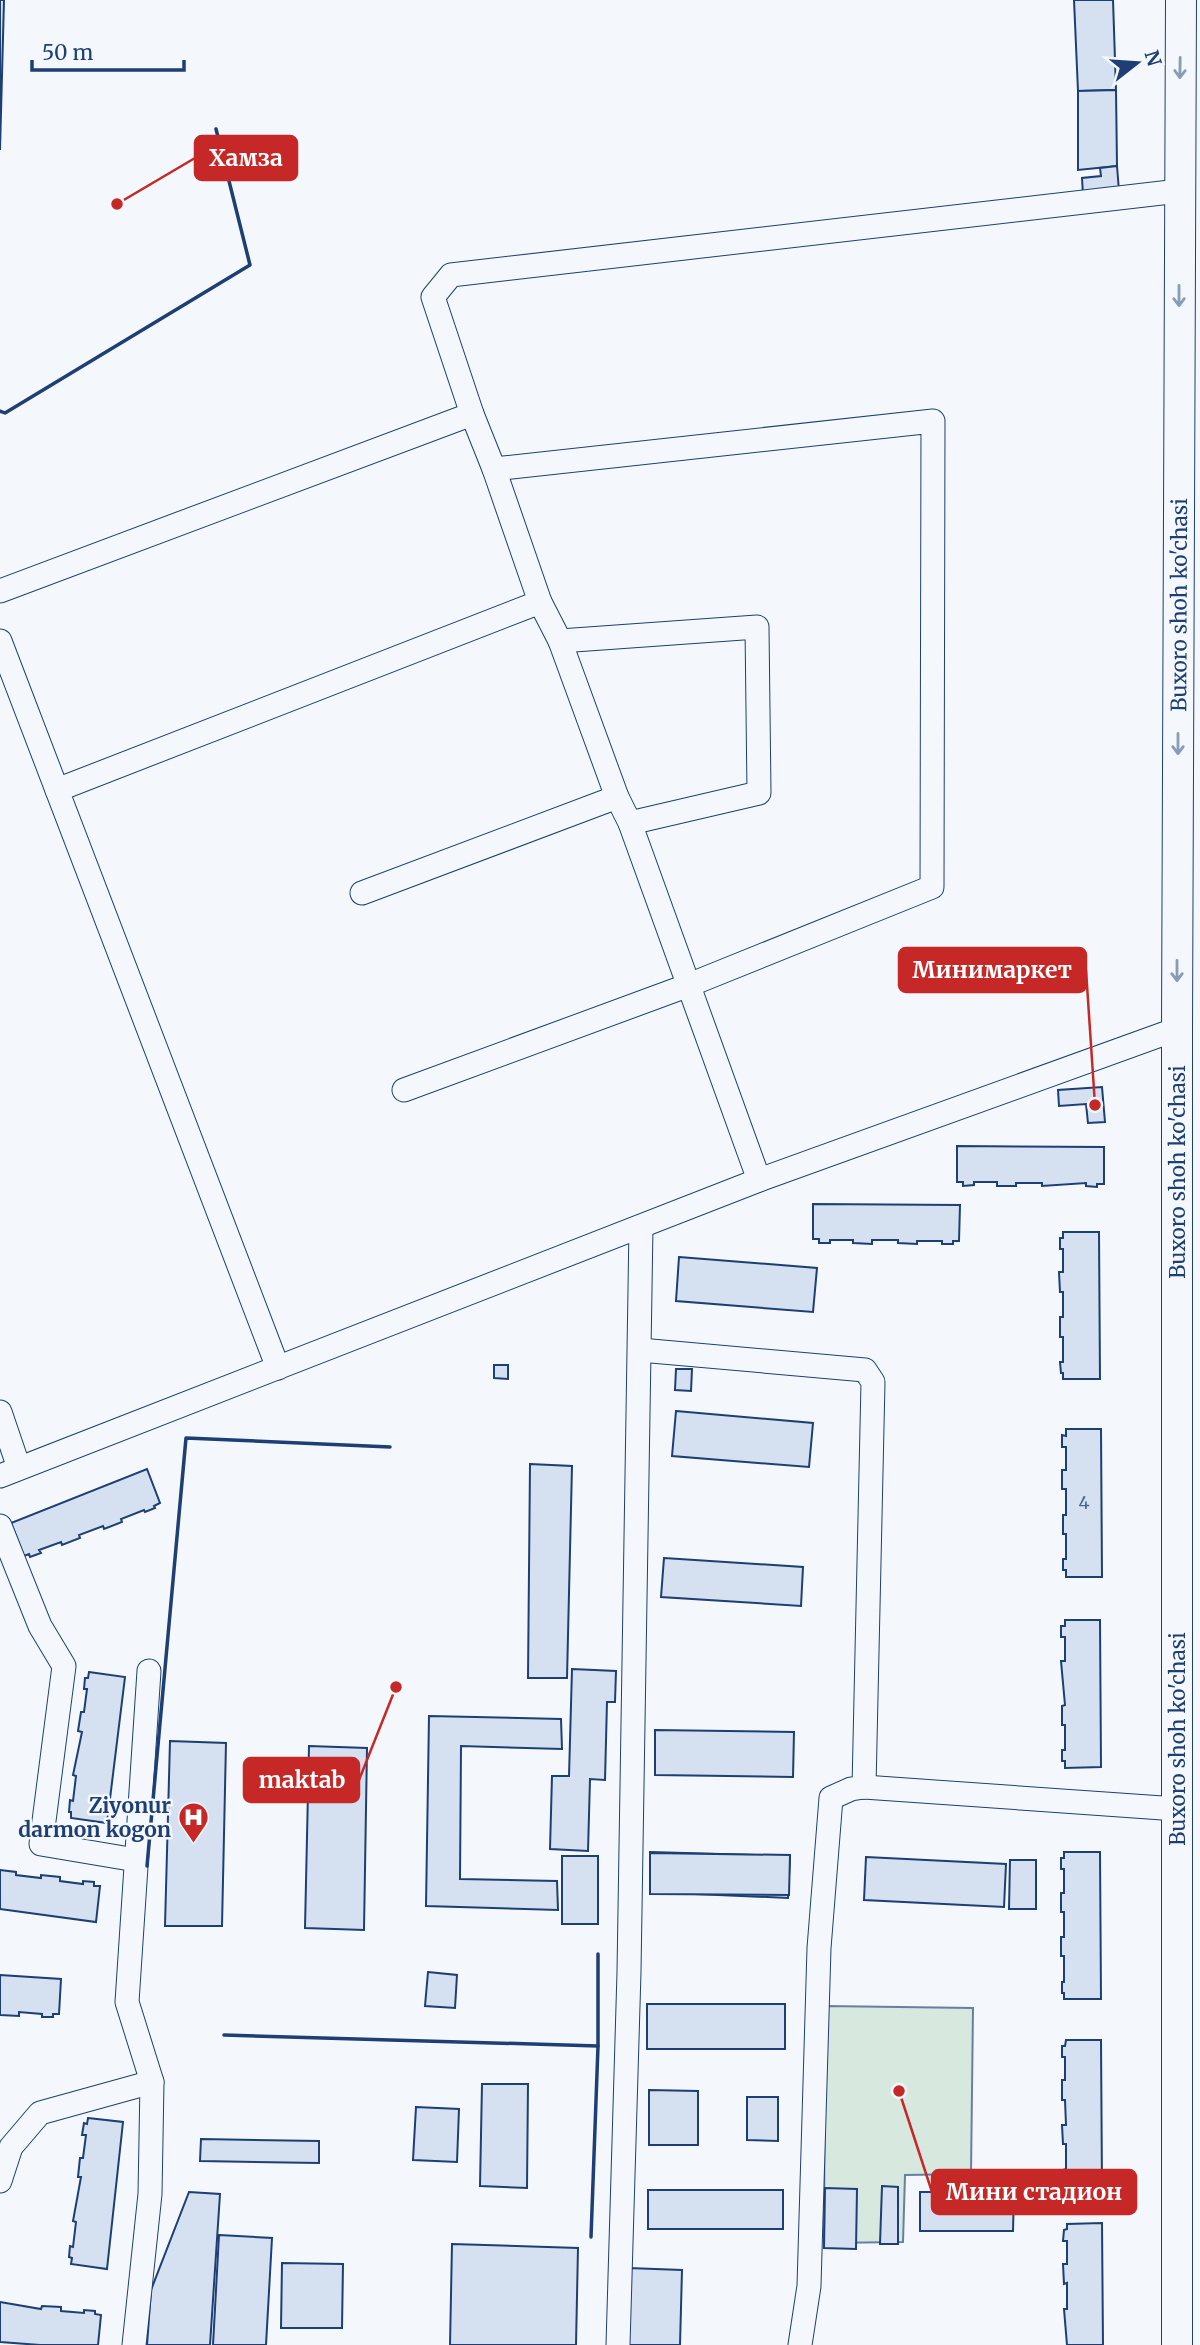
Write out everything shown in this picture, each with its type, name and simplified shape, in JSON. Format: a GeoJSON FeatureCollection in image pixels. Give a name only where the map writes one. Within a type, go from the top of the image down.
{"type":"FeatureCollection","features":[{"type":"Feature","properties":{"kind":"main road","name":"Buxoro shoh ko'chasi"},"geometry":{"type":"LineString","coordinates":[[1177,2345],[1177,1029],[1181,0]]}},
{"type":"Feature","properties":{"kind":"street"},"geometry":{"type":"LineString","coordinates":[[759,1180],[629,823],[560,641],[540,602],[433,297],[451,275],[1179,191]]}},
{"type":"Feature","properties":{"kind":"street"},"geometry":{"type":"LineString","coordinates":[[0,591],[472,414]]}},
{"type":"Feature","properties":{"kind":"street"},"geometry":{"type":"LineString","coordinates":[[404,1090],[689,985],[932,887],[933,421],[494,470]]}},
{"type":"Feature","properties":{"kind":"street"},"geometry":{"type":"LineString","coordinates":[[57,790],[540,602]]}},
{"type":"Feature","properties":{"kind":"street"},"geometry":{"type":"LineString","coordinates":[[560,641],[757,627],[759,793],[629,823]]}},
{"type":"Feature","properties":{"kind":"street"},"geometry":{"type":"LineString","coordinates":[[0,641],[278,1368]]}},
{"type":"Feature","properties":{"kind":"street"},"geometry":{"type":"LineString","coordinates":[[362,893],[617,797]]}},
{"type":"Feature","properties":{"kind":"street"},"geometry":{"type":"LineString","coordinates":[[0,1412],[9,1472],[759,1180],[1177,1029]]}},
{"type":"Feature","properties":{"kind":"street"},"geometry":{"type":"LineString","coordinates":[[618,2345],[629,1972],[641,1227]]}},
{"type":"Feature","properties":{"kind":"street"},"geometry":{"type":"LineString","coordinates":[[640,1350],[865,1370],[873,1382],[864,1787]]}},
{"type":"Feature","properties":{"kind":"street"},"geometry":{"type":"LineString","coordinates":[[0,1526],[40,1626],[64,1666],[41,1844],[136,1860]]}},
{"type":"Feature","properties":{"kind":"street"},"geometry":{"type":"LineString","coordinates":[[134,2345],[150,2194],[152,2082],[127,2002],[149,1671]]}},
{"type":"Feature","properties":{"kind":"street"},"geometry":{"type":"LineString","coordinates":[[800,2345],[809,2286],[819,1948],[831,1798],[851,1789],[864,1787],[1177,1809]]}},
{"type":"Feature","properties":{"kind":"street"},"geometry":{"type":"LineString","coordinates":[[0,2181],[5,2143],[40,2113],[152,2082]]}},
{"type":"Feature","properties":{"kind":"shaded area"},"geometry":{"type":"Polygon","coordinates":[[[825,2006],[973,2008],[971,2174],[905,2175],[903,2242],[824,2243],[825,2006]]]}},
{"type":"Feature","properties":{"kind":"building"},"geometry":{"type":"Polygon","coordinates":[[[0,0],[4,0],[0,150],[0,0]]]}},
{"type":"Feature","properties":{"kind":"building"},"geometry":{"type":"Polygon","coordinates":[[[1074,0],[1113,0],[1116,90],[1078,91],[1074,0]]]}},
{"type":"Feature","properties":{"kind":"building"},"geometry":{"type":"Polygon","coordinates":[[[1116,90],[1117,166],[1078,170],[1078,91],[1116,90]]]}},
{"type":"Feature","properties":{"kind":"building"},"geometry":{"type":"Polygon","coordinates":[[[1117,166],[1119,191],[1083,195],[1082,178],[1101,176],[1100,168],[1117,166]]]}},
{"type":"Feature","properties":{"kind":"building"},"geometry":{"type":"Polygon","coordinates":[[[1102,1087],[1105,1122],[1088,1123],[1086,1104],[1059,1106],[1058,1090],[1102,1087]]]}},
{"type":"Feature","properties":{"kind":"building"},"geometry":{"type":"Polygon","coordinates":[[[957,1146],[1104,1147],[1104,1184],[1097,1184],[1097,1187],[1086,1186],[1086,1183],[1042,1186],[1042,1183],[1016,1183],[1016,1186],[997,1186],[997,1182],[974,1182],[974,1185],[963,1186],[963,1182],[957,1182],[957,1146]]]}},
{"type":"Feature","properties":{"kind":"building"},"geometry":{"type":"Polygon","coordinates":[[[813,1204],[960,1205],[959,1241],[953,1241],[953,1244],[942,1244],[942,1241],[898,1243],[898,1240],[872,1240],[872,1244],[853,1243],[853,1240],[819,1243],[819,1239],[813,1239],[813,1204]]]}},
{"type":"Feature","properties":{"kind":"building"},"geometry":{"type":"Polygon","coordinates":[[[1063,1232],[1099,1232],[1100,1379],[1063,1379],[1061,1373],[1063,1337],[1060,1337],[1060,1317],[1063,1317],[1063,1292],[1060,1292],[1059,1272],[1063,1272],[1060,1238],[1063,1238],[1063,1232]]]}},
{"type":"Feature","properties":{"kind":"building"},"geometry":{"type":"Polygon","coordinates":[[[679,1257],[817,1268],[813,1312],[676,1301],[679,1257]]]}},
{"type":"Feature","properties":{"kind":"building"},"geometry":{"type":"Polygon","coordinates":[[[494,1365],[508,1365],[508,1379],[494,1378],[494,1365]]]}},
{"type":"Feature","properties":{"kind":"building"},"geometry":{"type":"Polygon","coordinates":[[[676,1369],[692,1369],[691,1391],[675,1390],[676,1369]]]}},
{"type":"Feature","properties":{"kind":"building"},"geometry":{"type":"Polygon","coordinates":[[[676,1411],[813,1423],[809,1467],[672,1456],[676,1411]]]}},
{"type":"Feature","properties":{"kind":"building"},"geometry":{"type":"Polygon","coordinates":[[[1066,1429],[1101,1429],[1102,1577],[1066,1577],[1066,1570],[1063,1570],[1063,1559],[1066,1559],[1063,1515],[1066,1515],[1066,1489],[1062,1489],[1062,1470],[1066,1470],[1066,1447],[1062,1447],[1062,1435],[1066,1436],[1066,1429]]]}},
{"type":"Feature","properties":{"kind":"building"},"geometry":{"type":"Polygon","coordinates":[[[530,1464],[572,1466],[567,1678],[528,1678],[530,1464]]]}},
{"type":"Feature","properties":{"kind":"building"},"geometry":{"type":"Polygon","coordinates":[[[147,1469],[160,1503],[154,1506],[155,1508],[121,1519],[122,1522],[104,1529],[103,1526],[79,1535],[80,1538],[62,1545],[61,1542],[39,1550],[41,1553],[24,1556],[11,1523],[147,1469]]]}},
{"type":"Feature","properties":{"kind":"building"},"geometry":{"type":"Polygon","coordinates":[[[664,1558],[803,1567],[801,1606],[661,1597],[664,1558]]]}},
{"type":"Feature","properties":{"kind":"building"},"geometry":{"type":"Polygon","coordinates":[[[1065,1620],[1100,1620],[1101,1767],[1065,1768],[1065,1761],[1062,1761],[1065,1725],[1062,1725],[1062,1706],[1065,1705],[1061,1661],[1065,1661],[1065,1637],[1061,1637],[1061,1626],[1065,1626],[1065,1620]]]}},
{"type":"Feature","properties":{"kind":"building"},"geometry":{"type":"Polygon","coordinates":[[[572,1669],[616,1671],[615,1702],[607,1702],[605,1780],[590,1779],[588,1851],[550,1849],[552,1776],[569,1776],[572,1669]]]}},
{"type":"Feature","properties":{"kind":"building"},"geometry":{"type":"Polygon","coordinates":[[[89,1672],[125,1677],[107,1823],[71,1818],[69,1812],[70,1800],[73,1801],[76,1776],[73,1775],[82,1732],[78,1731],[81,1712],[84,1712],[87,1689],[84,1689],[85,1678],[88,1678],[89,1672]]]}},
{"type":"Feature","properties":{"kind":"building"},"geometry":{"type":"Polygon","coordinates":[[[429,1716],[561,1719],[562,1749],[461,1746],[460,1879],[557,1881],[558,1910],[426,1906],[429,1716]]]}},
{"type":"Feature","properties":{"kind":"building"},"geometry":{"type":"Polygon","coordinates":[[[655,1730],[794,1732],[793,1777],[655,1775],[655,1730]]]}},
{"type":"Feature","properties":{"kind":"building"},"geometry":{"type":"Polygon","coordinates":[[[170,1741],[226,1743],[222,1926],[165,1926],[170,1741]]]}},
{"type":"Feature","properties":{"kind":"building"},"geometry":{"type":"Polygon","coordinates":[[[309,1746],[367,1748],[364,1930],[305,1928],[309,1746]]]}},
{"type":"Feature","properties":{"kind":"building"},"geometry":{"type":"Polygon","coordinates":[[[650,1852],[790,1856],[788,1898],[650,1892],[650,1852]]]}},
{"type":"Feature","properties":{"kind":"building"},"geometry":{"type":"Polygon","coordinates":[[[1064,1852],[1100,1852],[1101,1999],[1064,1999],[1062,1993],[1064,1956],[1061,1956],[1061,1937],[1064,1937],[1064,1912],[1061,1912],[1061,1893],[1064,1893],[1064,1869],[1061,1869],[1061,1858],[1064,1858],[1064,1852]]]}},
{"type":"Feature","properties":{"kind":"building"},"geometry":{"type":"Polygon","coordinates":[[[650,1853],[790,1855],[789,1895],[650,1894],[650,1853]]]}},
{"type":"Feature","properties":{"kind":"building"},"geometry":{"type":"Polygon","coordinates":[[[562,1856],[598,1856],[598,1924],[562,1924],[562,1856]]]}},
{"type":"Feature","properties":{"kind":"building"},"geometry":{"type":"Polygon","coordinates":[[[866,1857],[1006,1864],[1004,1907],[864,1900],[866,1857]]]}},
{"type":"Feature","properties":{"kind":"building"},"geometry":{"type":"Polygon","coordinates":[[[1010,1860],[1036,1860],[1036,1909],[1009,1909],[1010,1860]]]}},
{"type":"Feature","properties":{"kind":"building"},"geometry":{"type":"Polygon","coordinates":[[[0,1870],[41,1878],[41,1875],[60,1877],[60,1881],[83,1884],[83,1881],[94,1882],[94,1886],[100,1886],[96,1922],[0,1909],[0,1870]]]}},
{"type":"Feature","properties":{"kind":"building"},"geometry":{"type":"Polygon","coordinates":[[[428,1972],[457,1975],[455,2008],[425,2006],[428,1972]]]}},
{"type":"Feature","properties":{"kind":"building"},"geometry":{"type":"Polygon","coordinates":[[[0,1975],[61,1979],[59,2014],[53,2014],[53,2017],[19,2012],[19,2016],[0,2015],[0,1975]]]}},
{"type":"Feature","properties":{"kind":"building"},"geometry":{"type":"Polygon","coordinates":[[[647,2004],[785,2004],[785,2049],[647,2049],[647,2004]]]}},
{"type":"Feature","properties":{"kind":"building"},"geometry":{"type":"Polygon","coordinates":[[[1066,2040],[1101,2040],[1102,2187],[1066,2187],[1066,2180],[1063,2180],[1066,2144],[1063,2144],[1062,2125],[1066,2125],[1065,2100],[1062,2100],[1065,2057],[1062,2057],[1062,2046],[1065,2046],[1066,2040]]]}},
{"type":"Feature","properties":{"kind":"building"},"geometry":{"type":"Polygon","coordinates":[[[482,2084],[528,2084],[527,2188],[480,2186],[482,2084]]]}},
{"type":"Feature","properties":{"kind":"building"},"geometry":{"type":"Polygon","coordinates":[[[649,2090],[698,2091],[698,2145],[649,2145],[649,2090]]]}},
{"type":"Feature","properties":{"kind":"building"},"geometry":{"type":"Polygon","coordinates":[[[747,2097],[778,2097],[778,2141],[747,2140],[747,2097]]]}},
{"type":"Feature","properties":{"kind":"building"},"geometry":{"type":"Polygon","coordinates":[[[416,2107],[459,2109],[457,2162],[413,2160],[416,2107]]]}},
{"type":"Feature","properties":{"kind":"building"},"geometry":{"type":"Polygon","coordinates":[[[88,2118],[123,2122],[107,2269],[71,2264],[72,2258],[69,2257],[70,2246],[73,2247],[76,2222],[73,2221],[81,2177],[78,2177],[80,2158],[83,2158],[86,2135],[82,2135],[84,2123],[87,2124],[88,2118]]]}},
{"type":"Feature","properties":{"kind":"building"},"geometry":{"type":"Polygon","coordinates":[[[201,2139],[319,2141],[319,2163],[200,2161],[201,2139]]]}},
{"type":"Feature","properties":{"kind":"building"},"geometry":{"type":"Polygon","coordinates":[[[882,2186],[898,2187],[898,2244],[880,2244],[882,2186]]]}},
{"type":"Feature","properties":{"kind":"building"},"geometry":{"type":"Polygon","coordinates":[[[825,2188],[857,2189],[856,2249],[824,2248],[825,2188]]]}},
{"type":"Feature","properties":{"kind":"building"},"geometry":{"type":"Polygon","coordinates":[[[648,2190],[783,2190],[783,2229],[648,2229],[648,2190]]]}},
{"type":"Feature","properties":{"kind":"building"},"geometry":{"type":"Polygon","coordinates":[[[189,2192],[220,2194],[210,2345],[147,2345],[151,2290],[189,2192]]]}},
{"type":"Feature","properties":{"kind":"building"},"geometry":{"type":"Polygon","coordinates":[[[920,2192],[1014,2192],[1013,2231],[920,2231],[920,2192]]]}},
{"type":"Feature","properties":{"kind":"building"},"geometry":{"type":"Polygon","coordinates":[[[1102,2223],[1103,2345],[1067,2345],[1064,2309],[1067,2309],[1067,2283],[1064,2284],[1063,2264],[1067,2264],[1067,2241],[1063,2241],[1064,2230],[1067,2229],[1067,2224],[1102,2223]]]}},
{"type":"Feature","properties":{"kind":"building"},"geometry":{"type":"Polygon","coordinates":[[[219,2235],[272,2238],[266,2345],[213,2345],[219,2235]]]}},
{"type":"Feature","properties":{"kind":"building"},"geometry":{"type":"Polygon","coordinates":[[[452,2244],[578,2248],[576,2345],[450,2345],[452,2244]]]}},
{"type":"Feature","properties":{"kind":"building"},"geometry":{"type":"Polygon","coordinates":[[[282,2263],[343,2264],[342,2328],[281,2328],[282,2263]]]}},
{"type":"Feature","properties":{"kind":"building"},"geometry":{"type":"Polygon","coordinates":[[[628,2268],[682,2270],[680,2345],[626,2345],[628,2268]]]}},
{"type":"Feature","properties":{"kind":"building"},"geometry":{"type":"Polygon","coordinates":[[[0,2302],[41,2309],[42,2306],[61,2307],[61,2311],[95,2311],[95,2314],[101,2315],[98,2345],[0,2342],[0,2302]]]}},
{"type":"Feature","properties":{"kind":"wall"},"geometry":{"type":"LineString","coordinates":[[0,411],[5,413],[250,265],[216,129]]}},
{"type":"Feature","properties":{"kind":"wall"},"geometry":{"type":"LineString","coordinates":[[147,1866],[186,1438],[390,1447]]}},
{"type":"Feature","properties":{"kind":"wall"},"geometry":{"type":"LineString","coordinates":[[591,2237],[598,2046],[598,1954]]}},
{"type":"Feature","properties":{"kind":"wall"},"geometry":{"type":"LineString","coordinates":[[224,2035],[598,2046]]}},
{"type":"Feature","properties":{"kind":"place","name":"Хамза"},"geometry":{"type":"Point","coordinates":[117,204]}},
{"type":"Feature","properties":{"kind":"place","name":"Минимаркет"},"geometry":{"type":"Point","coordinates":[1095,1105]}},
{"type":"Feature","properties":{"kind":"place","name":"maktab"},"geometry":{"type":"Point","coordinates":[396,1687]}},
{"type":"Feature","properties":{"kind":"place","name":"Ziyonur darmon kogon"},"geometry":{"type":"Point","coordinates":[194,1844]}},
{"type":"Feature","properties":{"kind":"place","name":"Мини стадион"},"geometry":{"type":"Point","coordinates":[899,2091]}}]}
